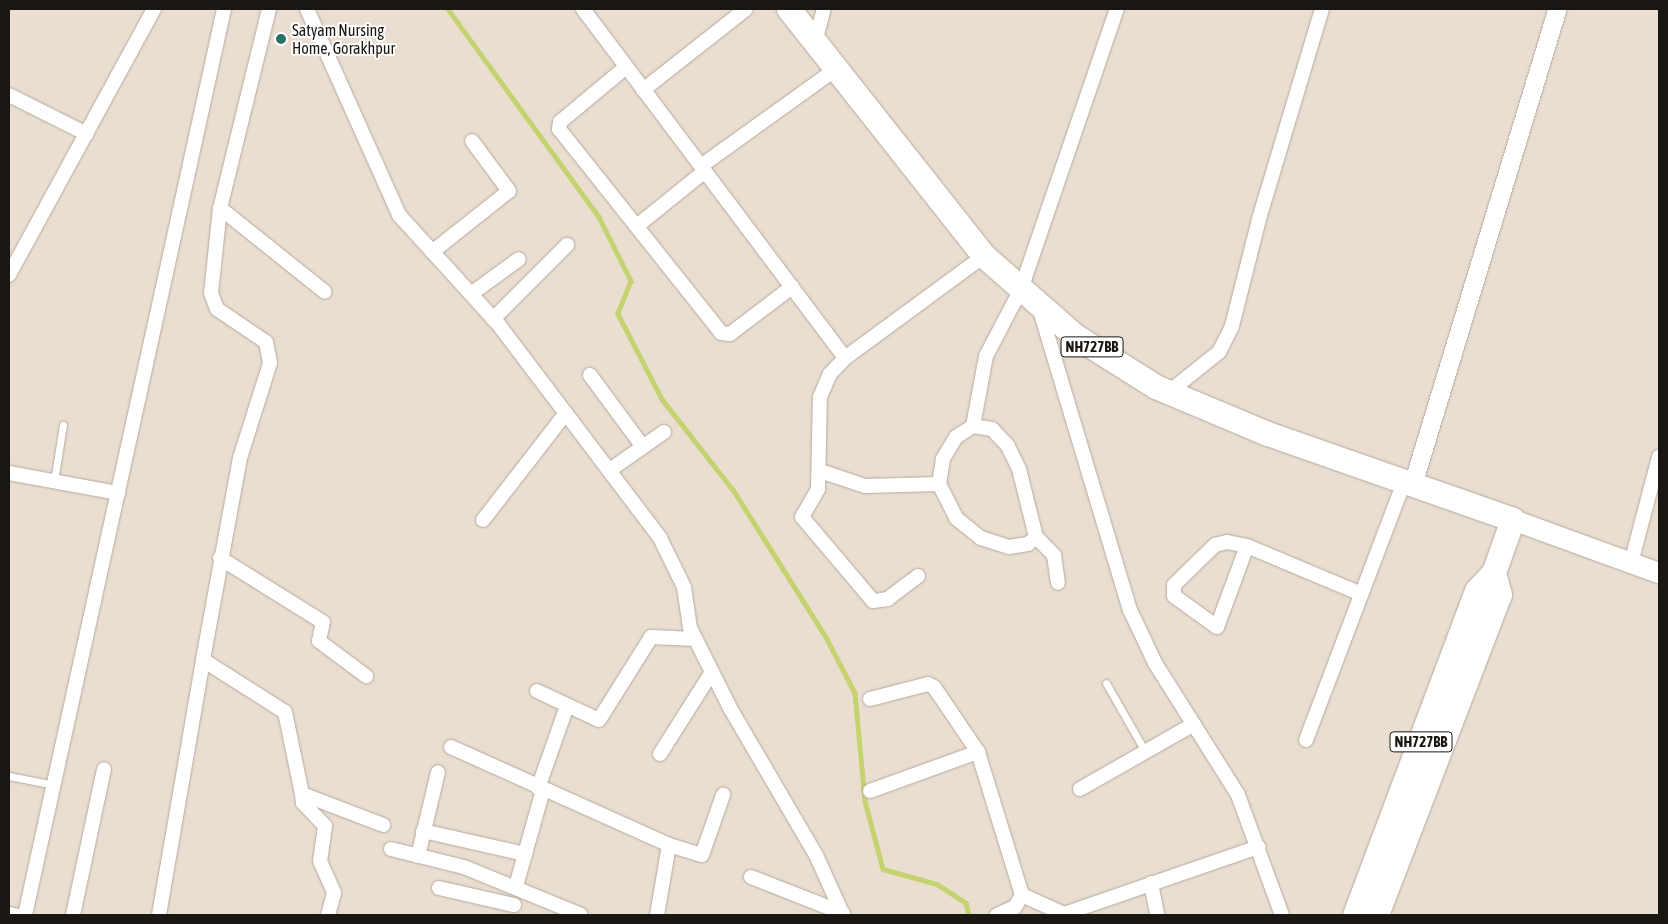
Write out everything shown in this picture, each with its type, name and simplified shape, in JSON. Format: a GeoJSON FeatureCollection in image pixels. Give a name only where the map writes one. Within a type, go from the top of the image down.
{"type":"FeatureCollection","features":[{"type":"Feature","properties":{"kind":"highway","name":"NH727BB"},"geometry":{"type":"LineString","coordinates":[[789,9],[984,256],[1075,336],[1169,392],[1268,434],[1513,520],[1494,573],[1477,591],[1355,915]]}},
{"type":"Feature","properties":{"kind":"highway","name":"NH727BB"},"geometry":{"type":"LineString","coordinates":[[1377,915],[1500,595],[1494,573]]}},
{"type":"Feature","properties":{"kind":"main road"},"geometry":{"type":"LineString","coordinates":[[1513,520],[1659,573]]}},
{"type":"Feature","properties":{"kind":"street"},"geometry":{"type":"LineString","coordinates":[[9,275],[154,9]]}},
{"type":"Feature","properties":{"kind":"street"},"geometry":{"type":"LineString","coordinates":[[26,914],[224,9]]}},
{"type":"Feature","properties":{"kind":"street"},"geometry":{"type":"LineString","coordinates":[[159,915],[220,558],[240,458],[270,363],[266,342],[212,303],[220,208],[270,9]]}},
{"type":"Feature","properties":{"kind":"street"},"geometry":{"type":"LineString","coordinates":[[307,9],[394,206],[432,252],[493,319],[660,538],[684,587],[695,639],[816,855],[843,914]]}},
{"type":"Feature","properties":{"kind":"street"},"geometry":{"type":"LineString","coordinates":[[583,9],[845,358]]}},
{"type":"Feature","properties":{"kind":"street"},"geometry":{"type":"LineString","coordinates":[[643,90],[746,9]]}},
{"type":"Feature","properties":{"kind":"street"},"geometry":{"type":"LineString","coordinates":[[815,42],[824,9]]}},
{"type":"Feature","properties":{"kind":"street"},"geometry":{"type":"LineString","coordinates":[[1036,537],[1028,544],[1009,547],[981,538],[956,518],[938,484],[950,444],[973,426],[986,356],[1030,296],[1117,9]]}},
{"type":"Feature","properties":{"kind":"street"},"geometry":{"type":"LineString","coordinates":[[1169,392],[1219,352],[1229,333],[1322,9]]}},
{"type":"Feature","properties":{"kind":"street"},"geometry":{"type":"LineString","coordinates":[[1306,740],[1361,594],[1408,483],[1557,9]]}},
{"type":"Feature","properties":{"kind":"street"},"geometry":{"type":"LineString","coordinates":[[626,67],[558,125],[636,226],[725,335],[792,286]]}},
{"type":"Feature","properties":{"kind":"street"},"geometry":{"type":"LineString","coordinates":[[636,226],[703,169],[836,69]]}},
{"type":"Feature","properties":{"kind":"street"},"geometry":{"type":"LineString","coordinates":[[9,95],[87,134]]}},
{"type":"Feature","properties":{"kind":"street"},"geometry":{"type":"LineString","coordinates":[[432,252],[509,191],[472,141]]}},
{"type":"Feature","properties":{"kind":"street"},"geometry":{"type":"LineString","coordinates":[[220,208],[325,292]]}},
{"type":"Feature","properties":{"kind":"street"},"geometry":{"type":"LineString","coordinates":[[493,319],[567,245]]}},
{"type":"Feature","properties":{"kind":"street"},"geometry":{"type":"LineString","coordinates":[[918,576],[888,599],[874,601],[802,517],[815,496],[820,471],[820,396],[830,374],[845,358],[984,256]]}},
{"type":"Feature","properties":{"kind":"street"},"geometry":{"type":"LineString","coordinates":[[470,294],[519,259]]}},
{"type":"Feature","properties":{"kind":"street"},"geometry":{"type":"LineString","coordinates":[[1030,296],[1130,610],[1155,663],[1238,795],[1282,915]]}},
{"type":"Feature","properties":{"kind":"street"},"geometry":{"type":"LineString","coordinates":[[590,374],[643,447]]}},
{"type":"Feature","properties":{"kind":"street"},"geometry":{"type":"LineString","coordinates":[[483,520],[566,413]]}},
{"type":"Feature","properties":{"kind":"street"},"geometry":{"type":"LineString","coordinates":[[973,426],[992,429],[1008,446],[1033,511],[1036,537],[1054,555],[1058,583]]}},
{"type":"Feature","properties":{"kind":"street"},"geometry":{"type":"LineString","coordinates":[[610,470],[664,432]]}},
{"type":"Feature","properties":{"kind":"street"},"geometry":{"type":"LineString","coordinates":[[1631,563],[1659,457]]}},
{"type":"Feature","properties":{"kind":"street"},"geometry":{"type":"LineString","coordinates":[[820,471],[865,486],[938,484]]}},
{"type":"Feature","properties":{"kind":"street"},"geometry":{"type":"LineString","coordinates":[[9,472],[118,493]]}},
{"type":"Feature","properties":{"kind":"street"},"geometry":{"type":"LineString","coordinates":[[1247,546],[1218,627],[1174,596],[1174,585],[1215,545],[1247,546],[1361,594]]}},
{"type":"Feature","properties":{"kind":"street"},"geometry":{"type":"LineString","coordinates":[[220,558],[323,622],[319,641],[366,676]]}},
{"type":"Feature","properties":{"kind":"street"},"geometry":{"type":"LineString","coordinates":[[537,691],[599,720],[651,637],[695,639]]}},
{"type":"Feature","properties":{"kind":"street"},"geometry":{"type":"LineString","coordinates":[[203,660],[285,712],[303,803],[325,826],[320,861],[334,893],[328,915]]}},
{"type":"Feature","properties":{"kind":"street"},"geometry":{"type":"LineString","coordinates":[[660,754],[712,672]]}},
{"type":"Feature","properties":{"kind":"street"},"geometry":{"type":"LineString","coordinates":[[870,699],[928,684],[934,687],[978,752],[1022,895],[1061,914],[1258,847]]}},
{"type":"Feature","properties":{"kind":"street"},"geometry":{"type":"LineString","coordinates":[[439,888],[514,910],[517,887],[540,789],[567,706]]}},
{"type":"Feature","properties":{"kind":"street"},"geometry":{"type":"LineString","coordinates":[[1080,789],[1194,724]]}},
{"type":"Feature","properties":{"kind":"street"},"geometry":{"type":"LineString","coordinates":[[451,747],[540,789],[669,845],[702,855],[723,795]]}},
{"type":"Feature","properties":{"kind":"street"},"geometry":{"type":"LineString","coordinates":[[870,791],[978,752]]}},
{"type":"Feature","properties":{"kind":"street"},"geometry":{"type":"LineString","coordinates":[[73,915],[104,769]]}},
{"type":"Feature","properties":{"kind":"street"},"geometry":{"type":"LineString","coordinates":[[418,856],[438,772]]}},
{"type":"Feature","properties":{"kind":"street"},"geometry":{"type":"LineString","coordinates":[[302,794],[383,825]]}},
{"type":"Feature","properties":{"kind":"street"},"geometry":{"type":"LineString","coordinates":[[423,831],[525,854]]}},
{"type":"Feature","properties":{"kind":"street"},"geometry":{"type":"LineString","coordinates":[[657,915],[669,845]]}},
{"type":"Feature","properties":{"kind":"street"},"geometry":{"type":"LineString","coordinates":[[391,849],[517,887],[581,915]]}},
{"type":"Feature","properties":{"kind":"street"},"geometry":{"type":"LineString","coordinates":[[751,877],[843,914]]}},
{"type":"Feature","properties":{"kind":"street"},"geometry":{"type":"LineString","coordinates":[[1151,883],[1157,915]]}},
{"type":"Feature","properties":{"kind":"street"},"geometry":{"type":"LineString","coordinates":[[997,915],[1015,907],[1022,895]]}},
{"type":"Feature","properties":{"kind":"lane"},"geometry":{"type":"LineString","coordinates":[[54,481],[63,425]]}},
{"type":"Feature","properties":{"kind":"lane"},"geometry":{"type":"LineString","coordinates":[[1106,683],[1145,751]]}},
{"type":"Feature","properties":{"kind":"lane"},"geometry":{"type":"LineString","coordinates":[[9,776],[54,785]]}},
{"type":"Feature","properties":{"kind":"lane"},"geometry":{"type":"LineString","coordinates":[[9,910],[26,914]]}},
{"type":"Feature","properties":{"kind":"waterway"},"geometry":{"type":"LineString","coordinates":[[448,9],[599,217],[631,281],[618,314],[662,399],[734,491],[826,637],[855,693],[865,801],[883,869],[937,884],[966,903],[969,915]]}},
{"type":"Feature","properties":{"kind":"place","name":"Satyam Nursing Home, Gorakhpur"},"geometry":{"type":"Point","coordinates":[281,39]}}]}
